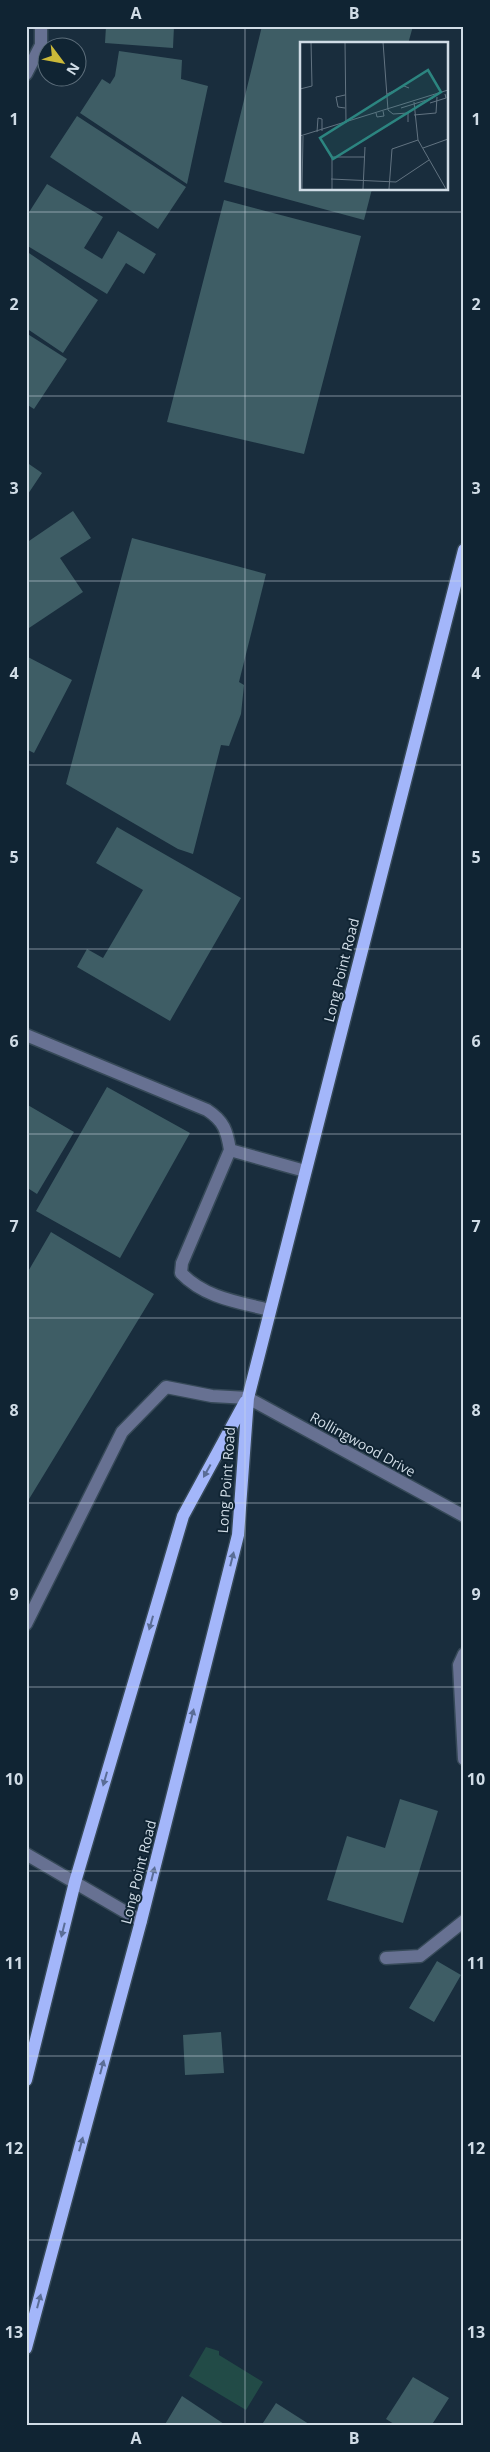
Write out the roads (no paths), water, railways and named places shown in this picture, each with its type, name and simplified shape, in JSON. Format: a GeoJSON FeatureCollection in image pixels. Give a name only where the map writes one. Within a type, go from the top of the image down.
{"type":"FeatureCollection","features":[{"type":"Feature","properties":{"kind":"main road","name":"Long Point Road"},"geometry":{"type":"LineString","coordinates":[[26,2348],[141,1921],[238,1535],[248,1398],[305,1170],[461,573],[464,550]]}},
{"type":"Feature","properties":{"kind":"main road","name":"Long Point Road"},"geometry":{"type":"LineString","coordinates":[[26,2080],[29,2053],[74,1882],[183,1516],[248,1398]]}},
{"type":"Feature","properties":{"kind":"street"},"geometry":{"type":"LineString","coordinates":[[26,74],[42,45],[41,26]]}},
{"type":"Feature","properties":{"kind":"street"},"geometry":{"type":"LineString","coordinates":[[26,1035],[207,1110],[219,1118],[227,1130],[230,1150],[182,1263],[181,1273],[215,1297],[270,1310]]}},
{"type":"Feature","properties":{"kind":"street"},"geometry":{"type":"LineString","coordinates":[[230,1150],[305,1170]]}},
{"type":"Feature","properties":{"kind":"street"},"geometry":{"type":"LineString","coordinates":[[26,1624],[122,1432],[166,1386],[212,1396],[248,1398]]}},
{"type":"Feature","properties":{"kind":"street","name":"Rollingwood Drive"},"geometry":{"type":"LineString","coordinates":[[248,1398],[464,1516]]}},
{"type":"Feature","properties":{"kind":"street"},"geometry":{"type":"LineString","coordinates":[[464,1654],[459,1666],[464,1759]]}},
{"type":"Feature","properties":{"kind":"street"},"geometry":{"type":"LineString","coordinates":[[26,1854],[141,1921]]}},
{"type":"Feature","properties":{"kind":"street"},"geometry":{"type":"LineString","coordinates":[[386,1958],[420,1956],[464,1921]]}}]}
